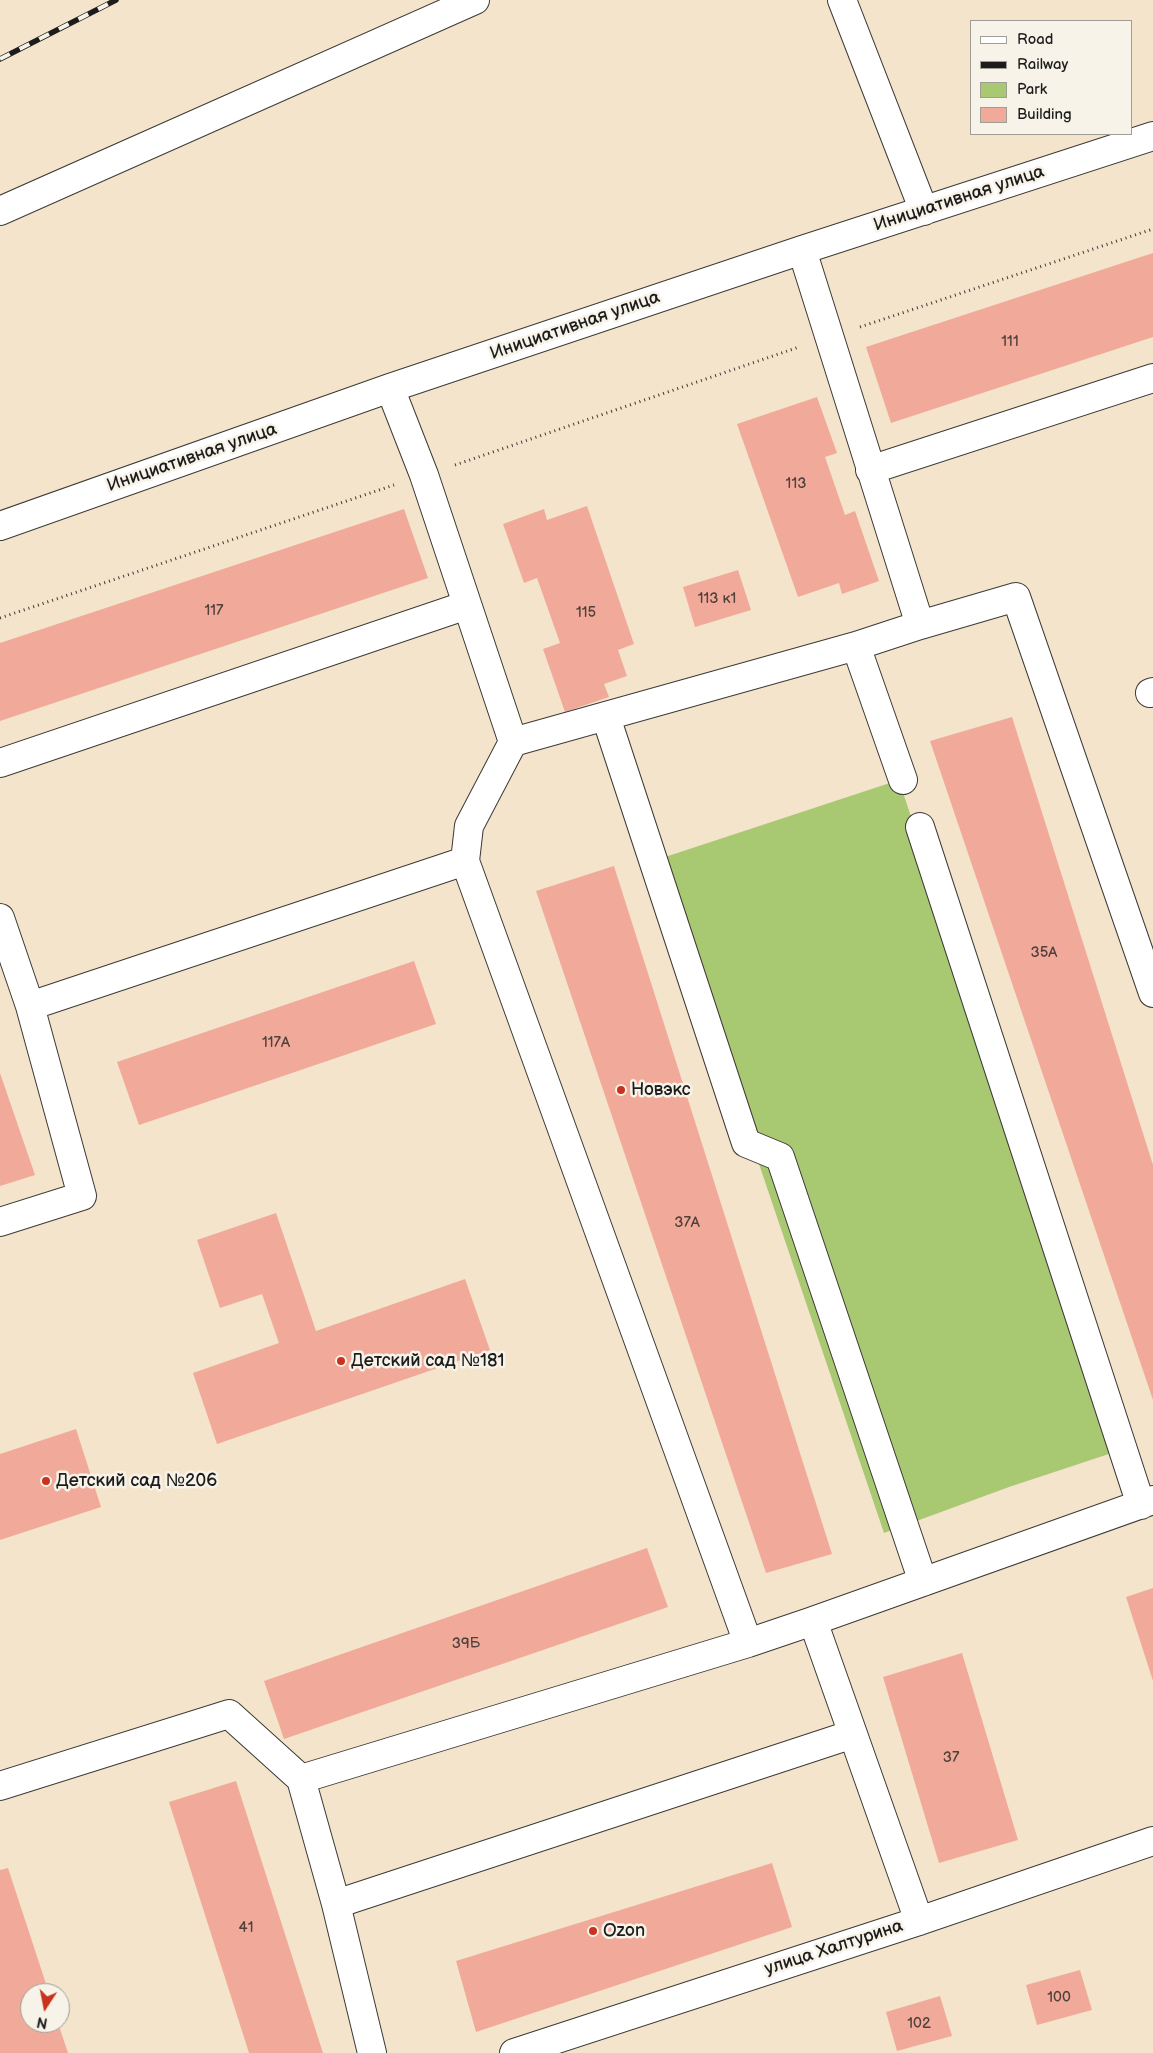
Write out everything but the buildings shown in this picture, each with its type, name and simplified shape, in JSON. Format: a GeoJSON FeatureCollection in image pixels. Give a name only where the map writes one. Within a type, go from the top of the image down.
{"type":"FeatureCollection","features":[{"type":"Feature","properties":{"kind":"street"},"geometry":{"type":"LineString","coordinates":[[0,211],[475,0]]}},
{"type":"Feature","properties":{"kind":"street"},"geometry":{"type":"LineString","coordinates":[[842,0],[924,210]]}},
{"type":"Feature","properties":{"kind":"street","name":"Инициативная улица"},"geometry":{"type":"LineString","coordinates":[[0,526],[390,388],[802,250],[1153,136]]}},
{"type":"Feature","properties":{"kind":"street"},"geometry":{"type":"LineString","coordinates":[[802,250],[920,626]]}},
{"type":"Feature","properties":{"kind":"street"},"geometry":{"type":"LineString","coordinates":[[870,470],[1153,378]]}},
{"type":"Feature","properties":{"kind":"street"},"geometry":{"type":"LineString","coordinates":[[390,388],[424,475],[513,742],[469,826],[465,861],[748,1643]]}},
{"type":"Feature","properties":{"kind":"street"},"geometry":{"type":"LineString","coordinates":[[513,742],[856,646],[1016,597],[1153,993]]}},
{"type":"Feature","properties":{"kind":"street"},"geometry":{"type":"LineString","coordinates":[[0,763],[467,605]]}},
{"type":"Feature","properties":{"kind":"street"},"geometry":{"type":"LineString","coordinates":[[856,646],[903,780]]}},
{"type":"Feature","properties":{"kind":"street"},"geometry":{"type":"LineString","coordinates":[[606,717],[746,1143],[780,1157],[923,1582]]}},
{"type":"Feature","properties":{"kind":"street"},"geometry":{"type":"LineString","coordinates":[[301,1778],[748,1643],[1147,1502],[920,828]]}},
{"type":"Feature","properties":{"kind":"street"},"geometry":{"type":"LineString","coordinates":[[30,1006],[465,861]]}},
{"type":"Feature","properties":{"kind":"street"},"geometry":{"type":"LineString","coordinates":[[0,918],[30,1006],[82,1196],[0,1222]]}},
{"type":"Feature","properties":{"kind":"street"},"geometry":{"type":"LineString","coordinates":[[813,1621],[919,1921]]}},
{"type":"Feature","properties":{"kind":"street"},"geometry":{"type":"LineString","coordinates":[[0,1786],[229,1714],[301,1778],[336,1904],[372,2053]]}},
{"type":"Feature","properties":{"kind":"street"},"geometry":{"type":"LineString","coordinates":[[336,1904],[853,1734]]}},
{"type":"Feature","properties":{"kind":"street","name":"улица Халтурина"},"geometry":{"type":"LineString","coordinates":[[514,2053],[919,1921],[1153,1841]]}},
{"type":"Feature","properties":{"kind":"path"},"geometry":{"type":"LineString","coordinates":[[0,618],[1153,229]]}},
{"type":"Feature","properties":{"kind":"green space"},"geometry":{"type":"Polygon","coordinates":[[[899,780],[1118,1451],[1009,1487],[884,1533],[656,860],[899,780]]]}},
{"type":"Feature","properties":{"kind":"railway"},"geometry":{"type":"LineString","coordinates":[[0,59],[116,0]]}},
{"type":"Feature","properties":{"kind":"place","name":"Новэкс"},"geometry":{"type":"Point","coordinates":[621,1090]}},
{"type":"Feature","properties":{"kind":"place","name":"Детский сад №181"},"geometry":{"type":"Point","coordinates":[341,1361]}},
{"type":"Feature","properties":{"kind":"place","name":"Детский сад №206"},"geometry":{"type":"Point","coordinates":[46,1481]}},
{"type":"Feature","properties":{"kind":"place","name":"Ozon"},"geometry":{"type":"Point","coordinates":[593,1931]}}]}
